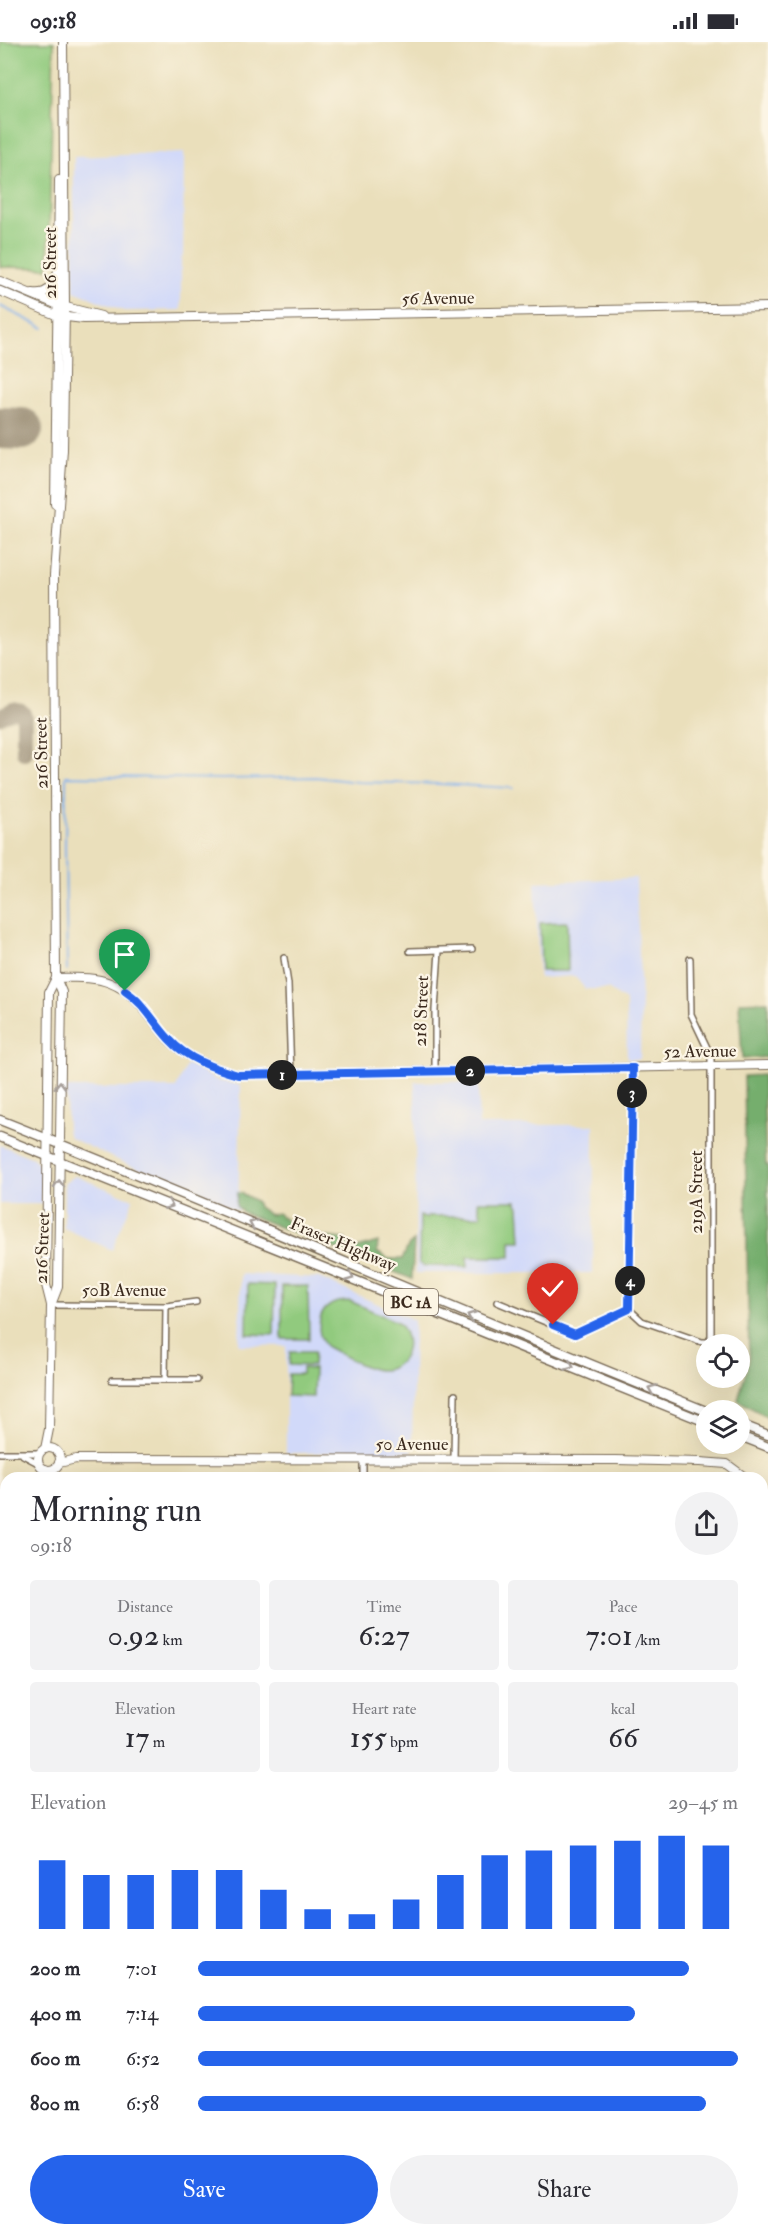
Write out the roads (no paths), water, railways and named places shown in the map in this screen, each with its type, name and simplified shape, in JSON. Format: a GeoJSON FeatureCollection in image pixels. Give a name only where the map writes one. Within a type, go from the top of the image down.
{"type":"FeatureCollection","features":[{"type":"Feature","properties":{"kind":"main road","name":"216 Street"},"geometry":{"type":"LineString","coordinates":[[62,306],[58,266],[63,42]]}},
{"type":"Feature","properties":{"kind":"main road","name":"216 Street"},"geometry":{"type":"LineString","coordinates":[[51,1305],[58,1287],[62,992],[56,978],[54,575],[55,487],[66,221],[62,143]]}},
{"type":"Feature","properties":{"kind":"main road"},"geometry":{"type":"LineString","coordinates":[[25,292],[38,294],[48,291],[54,283],[58,266]]}},
{"type":"Feature","properties":{"kind":"main road","name":"56 Avenue"},"geometry":{"type":"LineString","coordinates":[[0,281],[62,306],[108,318]]}},
{"type":"Feature","properties":{"kind":"main road","name":"56 Avenue"},"geometry":{"type":"LineString","coordinates":[[0,291],[61,316],[108,318],[768,307]]}},
{"type":"Feature","properties":{"kind":"main road","name":"216 Street"},"geometry":{"type":"LineString","coordinates":[[50,1466],[57,1451],[50,1429],[51,1305],[46,1285],[47,1139],[49,992],[56,978]]}},
{"type":"Feature","properties":{"kind":"main road","name":"52 Avenue"},"geometry":{"type":"LineString","coordinates":[[56,978],[93,978],[111,983],[136,998],[180,1049],[206,1065],[238,1075],[768,1065]]}},
{"type":"Feature","properties":{"kind":"main road","name":"Fraser Highway"},"geometry":{"type":"LineString","coordinates":[[0,1120],[394,1284],[696,1406]]}},
{"type":"Feature","properties":{"kind":"main road","name":"Fraser Highway"},"geometry":{"type":"LineString","coordinates":[[0,1137],[696,1418]]}},
{"type":"Feature","properties":{"kind":"main road"},"geometry":{"type":"LineString","coordinates":[[750,1428],[768,1435]]}},
{"type":"Feature","properties":{"kind":"main road","name":"216 Street"},"geometry":{"type":"LineString","coordinates":[[50,1429],[42,1451],[50,1466]]}},
{"type":"Feature","properties":{"kind":"main road"},"geometry":{"type":"LineString","coordinates":[[750,1440],[768,1447]]}},
{"type":"Feature","properties":{"kind":"main road","name":"50 Avenue"},"geometry":{"type":"LineString","coordinates":[[42,1451],[51,1448],[76,1459]]}},
{"type":"Feature","properties":{"kind":"main road","name":"50 Avenue"},"geometry":{"type":"LineString","coordinates":[[50,1466],[76,1459],[454,1459],[700,1462],[727,1464],[739,1472]]}},
{"type":"Feature","properties":{"kind":"main road"},"geometry":{"type":"LineString","coordinates":[[50,1466],[50,1472]]}},
{"type":"Feature","properties":{"kind":"street"},"geometry":{"type":"LineString","coordinates":[[410,951],[472,949]]}},
{"type":"Feature","properties":{"kind":"street","name":"218 Street"},"geometry":{"type":"LineString","coordinates":[[435,1072],[435,1010],[439,951]]}},
{"type":"Feature","properties":{"kind":"street"},"geometry":{"type":"LineString","coordinates":[[284,958],[288,984],[291,1075]]}},
{"type":"Feature","properties":{"kind":"street","name":"219A Street"},"geometry":{"type":"LineString","coordinates":[[629,1309],[642,1321],[702,1342],[708,1342],[711,1337],[711,1066],[709,1049],[691,1014],[690,959]]}},
{"type":"Feature","properties":{"kind":"street"},"geometry":{"type":"LineString","coordinates":[[497,1302],[575,1334],[629,1309],[633,1068]]}},
{"type":"Feature","properties":{"kind":"street","name":"50B Avenue"},"geometry":{"type":"LineString","coordinates":[[51,1305],[166,1306],[196,1302]]}},
{"type":"Feature","properties":{"kind":"street"},"geometry":{"type":"LineString","coordinates":[[165,1380],[166,1306]]}},
{"type":"Feature","properties":{"kind":"street"},"geometry":{"type":"LineString","coordinates":[[112,1380],[197,1380]]}},
{"type":"Feature","properties":{"kind":"street"},"geometry":{"type":"LineString","coordinates":[[454,1459],[455,1395]]}},
{"type":"Feature","properties":{"kind":"street"},"geometry":{"type":"LineString","coordinates":[[0,1453],[22,1454],[42,1451]]}},
{"type":"Feature","properties":{"kind":"street"},"geometry":{"type":"LineString","coordinates":[[22,1454],[50,1466]]}},
{"type":"Feature","properties":{"kind":"street"},"geometry":{"type":"LineString","coordinates":[[363,1459],[363,1472]]}},
{"type":"Feature","properties":{"kind":"waterway"},"geometry":{"type":"LineString","coordinates":[[0,306],[44,328]]}},
{"type":"Feature","properties":{"kind":"waterway"},"geometry":{"type":"LineString","coordinates":[[67,970],[66,776],[222,779],[316,777],[358,782],[513,788]]}}]}
